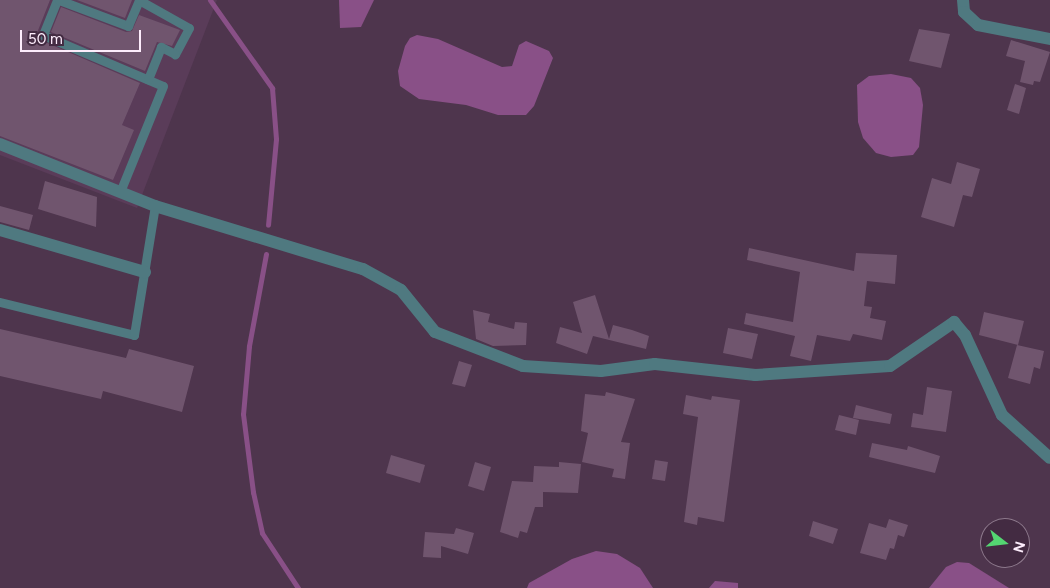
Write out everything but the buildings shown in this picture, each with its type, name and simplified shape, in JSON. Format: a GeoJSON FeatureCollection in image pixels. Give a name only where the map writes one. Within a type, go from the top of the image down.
{"type":"FeatureCollection","features":[{"type":"Feature","properties":{"kind":"street"},"geometry":{"type":"LineString","coordinates":[[963,0],[964,12],[978,25],[1050,39]]}},
{"type":"Feature","properties":{"kind":"street"},"geometry":{"type":"LineString","coordinates":[[0,144],[155,206],[363,269],[401,290],[436,332],[522,366],[601,371],[655,364],[755,375],[890,366],[954,322],[964,335],[1002,415],[1050,458]]}},
{"type":"Feature","properties":{"kind":"street"},"geometry":{"type":"LineString","coordinates":[[0,230],[145,272]]}},
{"type":"Feature","properties":{"kind":"lane"},"geometry":{"type":"LineString","coordinates":[[120,192],[163,86],[148,80],[43,35],[58,0],[128,26],[139,0],[189,28],[176,54],[161,48],[148,80]]}},
{"type":"Feature","properties":{"kind":"lane"},"geometry":{"type":"LineString","coordinates":[[0,302],[134,335],[155,206]]}},
{"type":"Feature","properties":{"kind":"shaded area"},"geometry":{"type":"Polygon","coordinates":[[[0,0],[217,0],[137,208],[0,155],[0,0]]]}},
{"type":"Feature","properties":{"kind":"shaded area"},"geometry":{"type":"Polygon","coordinates":[[[339,0],[374,0],[361,27],[340,28],[339,0]]]}},
{"type":"Feature","properties":{"kind":"shaded area"},"geometry":{"type":"Polygon","coordinates":[[[417,35],[438,39],[502,67],[512,66],[519,45],[526,41],[549,51],[553,58],[534,106],[526,115],[498,115],[466,105],[419,99],[400,86],[398,71],[405,46],[410,38],[417,35]]]}},
{"type":"Feature","properties":{"kind":"shaded area"},"geometry":{"type":"Polygon","coordinates":[[[891,74],[911,78],[920,88],[923,105],[919,147],[913,155],[891,157],[876,153],[863,138],[858,122],[857,85],[869,76],[891,74]]]}},
{"type":"Feature","properties":{"kind":"shaded area"},"geometry":{"type":"Polygon","coordinates":[[[596,551],[617,554],[640,568],[653,588],[527,588],[529,583],[572,559],[596,551]]]}},
{"type":"Feature","properties":{"kind":"shaded area"},"geometry":{"type":"Polygon","coordinates":[[[957,562],[969,563],[1009,588],[929,588],[946,567],[957,562]]]}},
{"type":"Feature","properties":{"kind":"shaded area"},"geometry":{"type":"Polygon","coordinates":[[[715,581],[738,583],[738,588],[709,588],[715,581]]]}},
{"type":"Feature","properties":{"kind":"waterway"},"geometry":{"type":"LineString","coordinates":[[210,0],[272,88],[276,139],[268,225]]}},
{"type":"Feature","properties":{"kind":"waterway"},"geometry":{"type":"LineString","coordinates":[[266,254],[249,346],[243,414],[253,492],[262,533],[298,588]]}}]}
